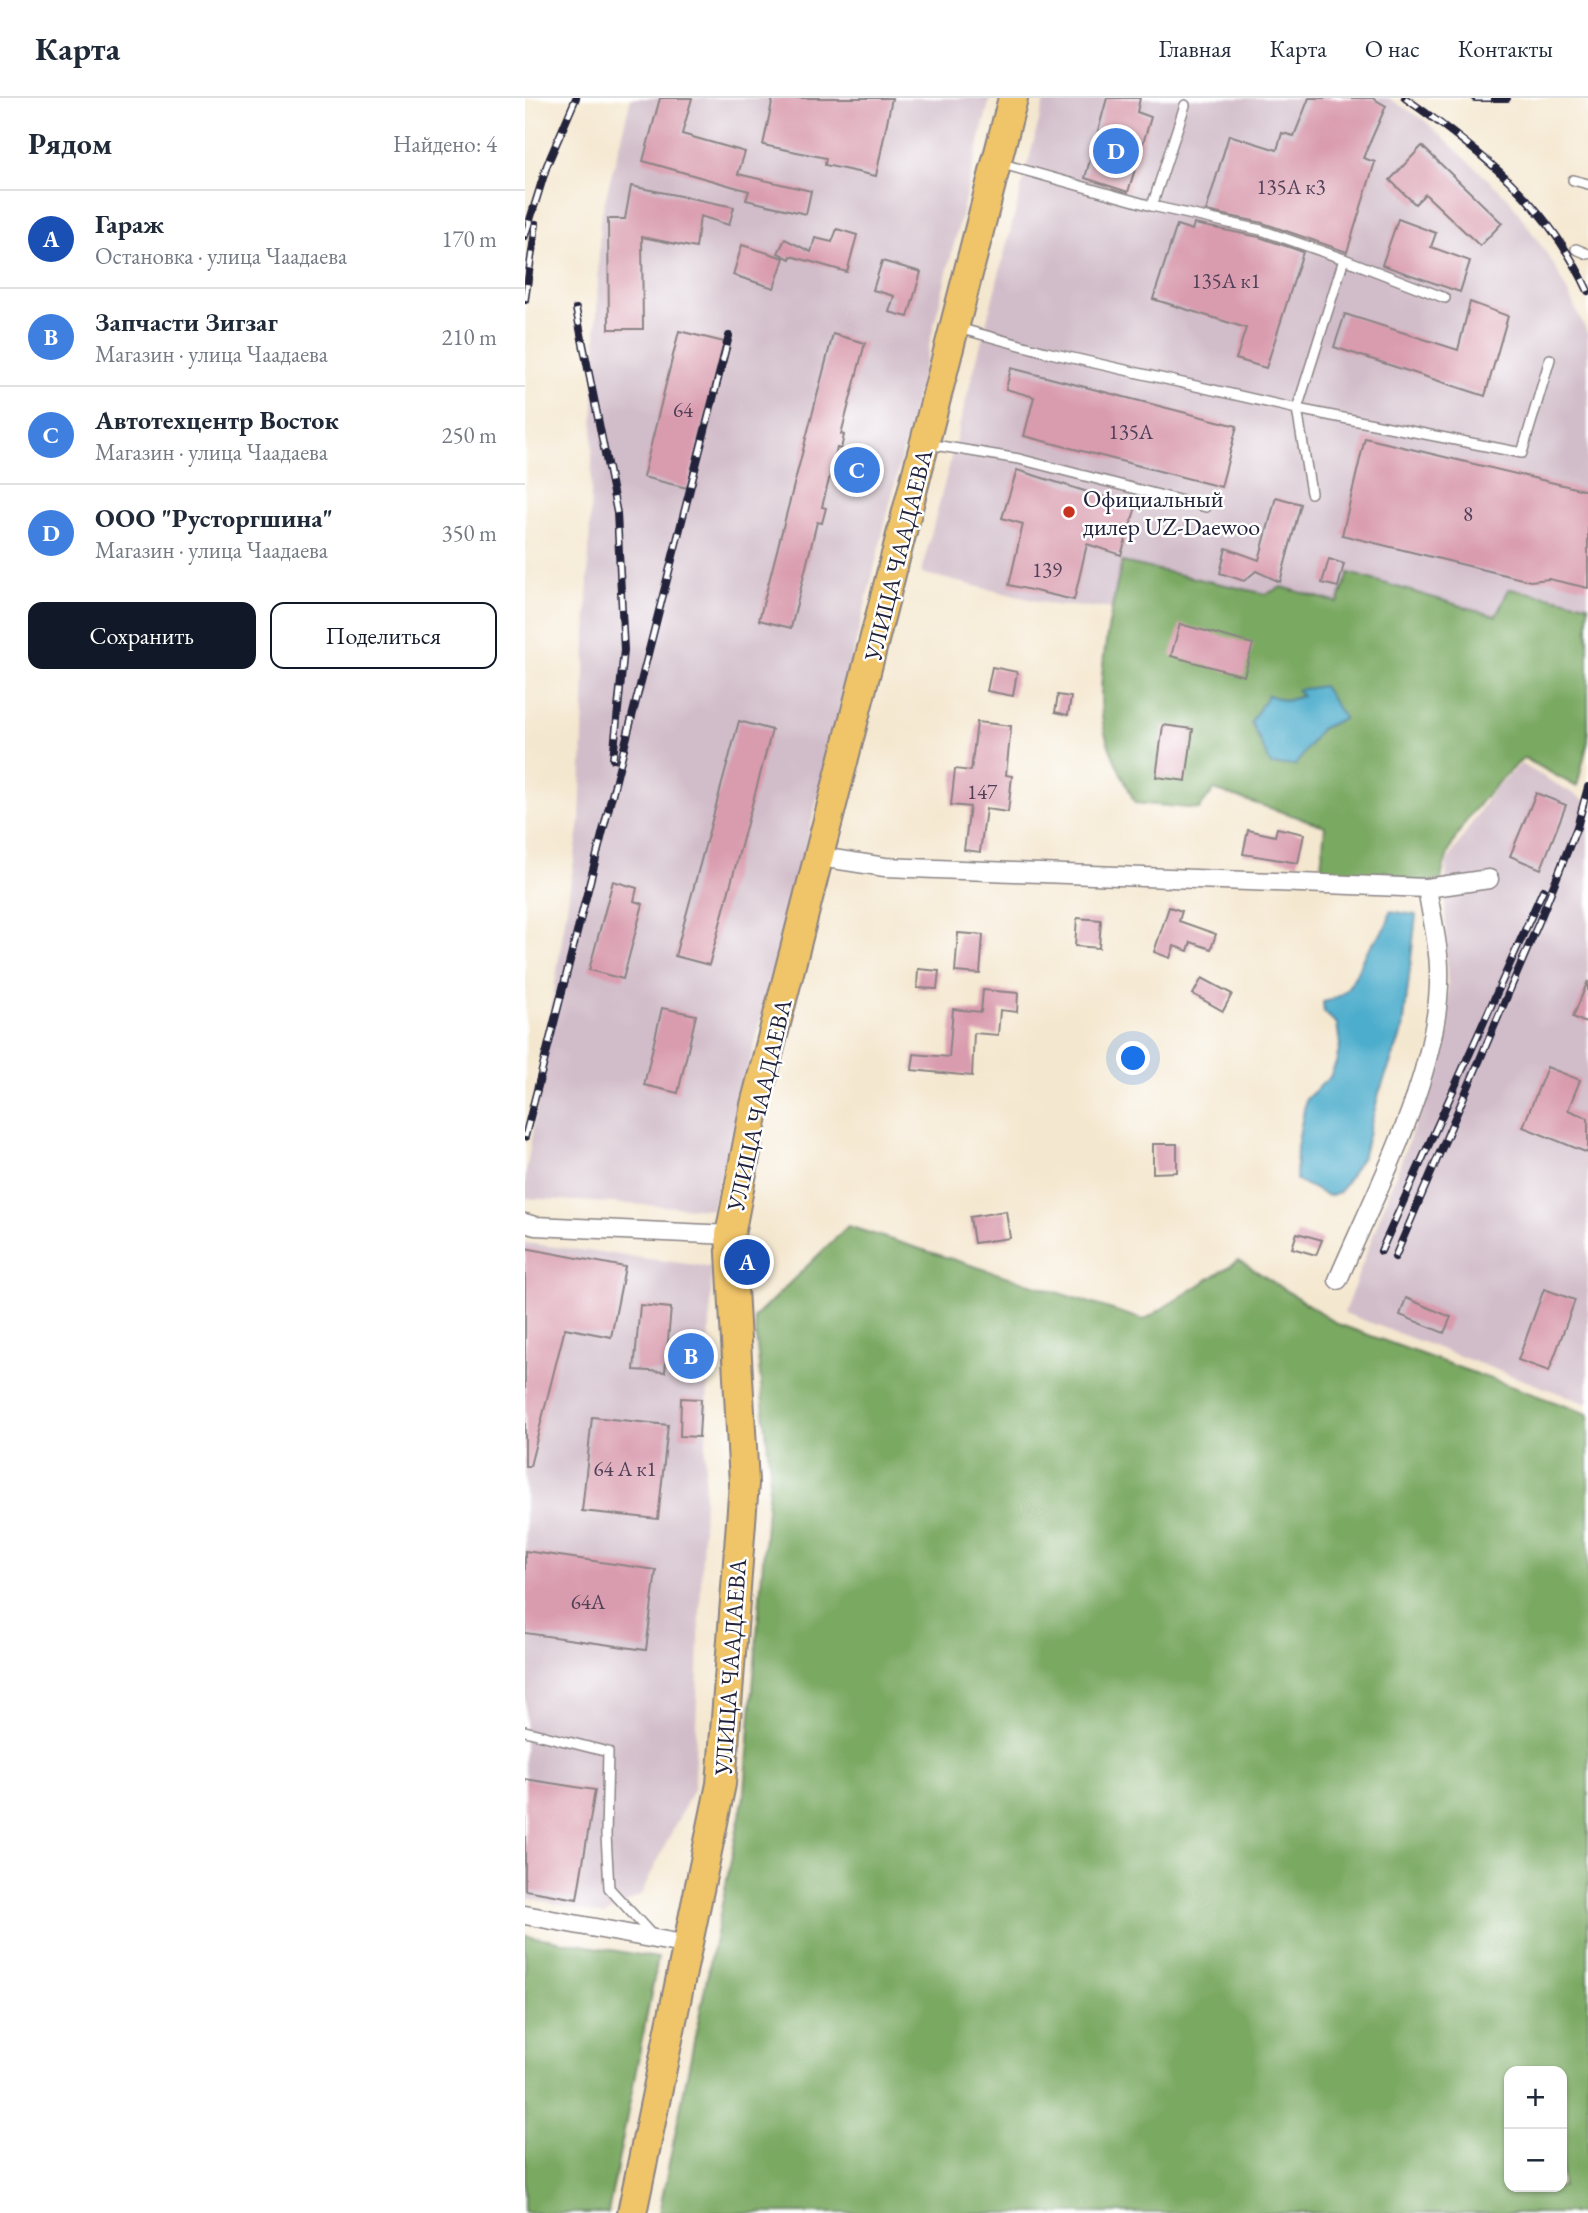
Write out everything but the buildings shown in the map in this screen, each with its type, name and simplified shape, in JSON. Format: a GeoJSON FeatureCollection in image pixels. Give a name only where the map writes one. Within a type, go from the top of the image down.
{"type":"FeatureCollection","features":[{"type":"Feature","properties":{"kind":"main road","name":"УЛИЦА ЧААДАЕВА"},"geometry":{"type":"LineString","coordinates":[[632,2213],[721,1784],[744,1483],[730,1235],[755,1105],[1013,98]]}},
{"type":"Feature","properties":{"kind":"street"},"geometry":{"type":"LineString","coordinates":[[820,857],[885,867],[1427,888],[1489,879]]}},
{"type":"Feature","properties":{"kind":"street"},"geometry":{"type":"LineString","coordinates":[[1338,1280],[1413,1104],[1432,1033],[1439,968],[1427,888]]}},
{"type":"Feature","properties":{"kind":"street"},"geometry":{"type":"LineString","coordinates":[[525,1223],[535,1226],[730,1235]]}},
{"type":"Feature","properties":{"kind":"street"},"geometry":{"type":"LineString","coordinates":[[525,1915],[688,1945]]}},
{"type":"Feature","properties":{"kind":"lane"},"geometry":{"type":"LineString","coordinates":[[1152,206],[1185,105]]}},
{"type":"Feature","properties":{"kind":"lane"},"geometry":{"type":"LineString","coordinates":[[997,162],[1152,206],[1261,230],[1445,298]]}},
{"type":"Feature","properties":{"kind":"lane"},"geometry":{"type":"LineString","coordinates":[[1573,180],[1588,184]]}},
{"type":"Feature","properties":{"kind":"lane"},"geometry":{"type":"LineString","coordinates":[[1576,249],[1588,254]]}},
{"type":"Feature","properties":{"kind":"lane"},"geometry":{"type":"LineString","coordinates":[[1311,493],[1297,410],[1344,259]]}},
{"type":"Feature","properties":{"kind":"lane"},"geometry":{"type":"LineString","coordinates":[[956,328],[1046,352],[1297,410],[1522,453],[1550,359]]}},
{"type":"Feature","properties":{"kind":"lane"},"geometry":{"type":"LineString","coordinates":[[926,444],[1019,458],[1206,507]]}},
{"type":"Feature","properties":{"kind":"lane"},"geometry":{"type":"LineString","coordinates":[[525,1731],[608,1752],[606,1835],[609,1888],[656,1939]]}},
{"type":"Feature","properties":{"kind":"shaded area"},"geometry":{"type":"Polygon","coordinates":[[[631,98],[990,98],[798,877],[712,1209],[525,1198],[525,1179],[580,822],[600,221],[631,98]]]}},
{"type":"Feature","properties":{"kind":"shaded area"},"geometry":{"type":"Polygon","coordinates":[[[1045,98],[1388,98],[1423,119],[1509,199],[1553,263],[1588,334],[1588,636],[1054,605],[921,573],[1045,98]]]}},
{"type":"Feature","properties":{"kind":"shaded area"},"geometry":{"type":"Polygon","coordinates":[[[1521,764],[1588,802],[1588,1404],[1344,1313],[1449,1033],[1445,905],[1447,862],[1493,790],[1521,764]]]}},
{"type":"Feature","properties":{"kind":"shaded area"},"geometry":{"type":"Polygon","coordinates":[[[525,1243],[712,1267],[694,1787],[641,1895],[604,1915],[525,1897],[525,1243]]]}},
{"type":"Feature","properties":{"kind":"green space"},"geometry":{"type":"Polygon","coordinates":[[[1122,562],[1266,594],[1282,587],[1338,603],[1349,573],[1496,616],[1509,589],[1588,604],[1588,741],[1577,787],[1524,758],[1497,783],[1460,830],[1451,847],[1441,881],[1413,882],[1385,871],[1372,880],[1320,877],[1325,826],[1214,790],[1199,809],[1135,803],[1110,747],[1101,710],[1109,622],[1122,562]],[[1297,690],[1302,696],[1286,701],[1268,695],[1296,765],[1320,729],[1344,718],[1297,690]]]}},
{"type":"Feature","properties":{"kind":"green space"},"geometry":{"type":"Polygon","coordinates":[[[848,1226],[1144,1320],[1239,1260],[1338,1324],[1588,1414],[1588,2213],[659,2213],[745,1791],[770,1470],[754,1318],[848,1226]]]}},
{"type":"Feature","properties":{"kind":"green space"},"geometry":{"type":"Polygon","coordinates":[[[525,1935],[658,1958],[608,2213],[525,2213],[525,1935]]]}},
{"type":"Feature","properties":{"kind":"water"},"geometry":{"type":"Polygon","coordinates":[[[1323,686],[1344,718],[1320,729],[1296,765],[1271,765],[1251,722],[1268,695],[1286,701],[1302,696],[1297,690],[1323,686]]]}},
{"type":"Feature","properties":{"kind":"water"},"geometry":{"type":"Polygon","coordinates":[[[1390,911],[1416,915],[1403,1030],[1379,1093],[1363,1155],[1339,1193],[1328,1196],[1296,1180],[1297,1147],[1306,1099],[1330,1077],[1340,1045],[1337,1024],[1324,1012],[1323,1002],[1340,996],[1346,990],[1365,954],[1387,924],[1390,911]]]}},
{"type":"Feature","properties":{"kind":"railway"},"geometry":{"type":"LineString","coordinates":[[525,236],[547,165],[576,98]]}},
{"type":"Feature","properties":{"kind":"railway"},"geometry":{"type":"LineString","coordinates":[[1405,98],[1460,139],[1510,182],[1553,231],[1588,291]]}},
{"type":"Feature","properties":{"kind":"railway"},"geometry":{"type":"LineString","coordinates":[[1475,98],[1507,98]]}},
{"type":"Feature","properties":{"kind":"railway"},"geometry":{"type":"LineString","coordinates":[[525,300],[536,224]]}},
{"type":"Feature","properties":{"kind":"railway"},"geometry":{"type":"LineString","coordinates":[[576,309],[617,513],[624,650],[613,759]]}},
{"type":"Feature","properties":{"kind":"railway"},"geometry":{"type":"LineString","coordinates":[[525,1137],[729,336]]}},
{"type":"Feature","properties":{"kind":"railway"},"geometry":{"type":"LineString","coordinates":[[1395,1257],[1539,922],[1577,827],[1588,787]]}},
{"type":"Feature","properties":{"kind":"railway"},"geometry":{"type":"LineString","coordinates":[[1381,1251],[1543,890]]}},
{"type":"Feature","properties":{"kind":"place","name":"ООО \"Русторгшина\""},"geometry":{"type":"Point","coordinates":[1116,151]}},
{"type":"Feature","properties":{"kind":"place","name":"Автотехцентр Восток"},"geometry":{"type":"Point","coordinates":[857,470]}},
{"type":"Feature","properties":{"kind":"place","name":"Официальный дилер UZ-Daewoo"},"geometry":{"type":"Point","coordinates":[1069,512]}},
{"type":"Feature","properties":{"kind":"place","name":"Гараж"},"geometry":{"type":"Point","coordinates":[747,1262]}},
{"type":"Feature","properties":{"kind":"place","name":"Запчасти Зигзаг"},"geometry":{"type":"Point","coordinates":[691,1356]}}]}
